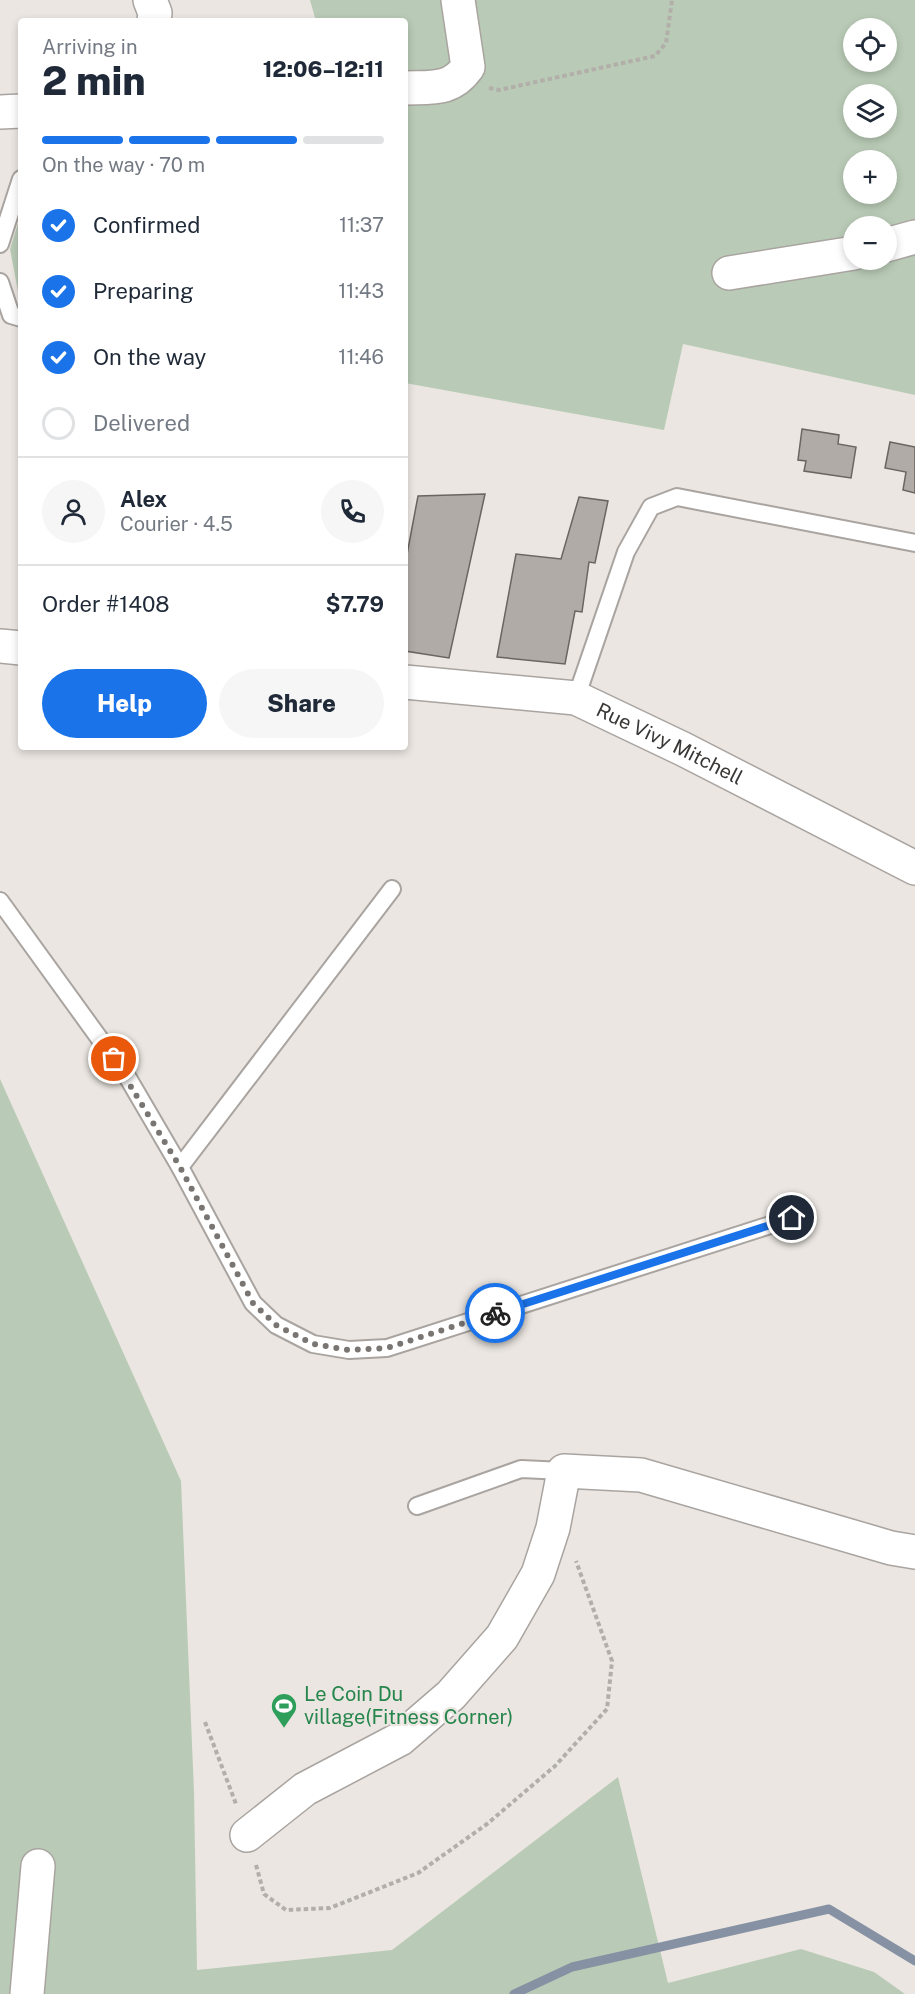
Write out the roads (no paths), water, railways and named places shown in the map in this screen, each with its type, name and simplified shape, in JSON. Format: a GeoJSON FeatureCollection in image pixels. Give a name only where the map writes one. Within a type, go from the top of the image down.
{"type":"FeatureCollection","features":[{"type":"Feature","properties":{"kind":"street"},"geometry":{"type":"LineString","coordinates":[[150,0],[154,18]]}},
{"type":"Feature","properties":{"kind":"street"},"geometry":{"type":"LineString","coordinates":[[408,88],[445,86],[458,80],[468,67],[458,0]]}},
{"type":"Feature","properties":{"kind":"street"},"geometry":{"type":"LineString","coordinates":[[0,112],[18,111]]}},
{"type":"Feature","properties":{"kind":"street"},"geometry":{"type":"LineString","coordinates":[[897,242],[915,237]]}},
{"type":"Feature","properties":{"kind":"street"},"geometry":{"type":"LineString","coordinates":[[729,273],[843,255]]}},
{"type":"Feature","properties":{"kind":"street"},"geometry":{"type":"LineString","coordinates":[[0,646],[18,648]]}},
{"type":"Feature","properties":{"kind":"street","name":"Rue Vivy Mitchell"},"geometry":{"type":"LineString","coordinates":[[408,682],[576,698],[683,749],[915,868]]}},
{"type":"Feature","properties":{"kind":"street"},"geometry":{"type":"LineString","coordinates":[[248,1835],[305,1790],[400,1739],[451,1695],[502,1637],[538,1574],[556,1514],[564,1471],[641,1475],[891,1548],[915,1552]]}},
{"type":"Feature","properties":{"kind":"street"},"geometry":{"type":"LineString","coordinates":[[27,1994],[38,1866]]}},
{"type":"Feature","properties":{"kind":"lane"},"geometry":{"type":"LineString","coordinates":[[0,244],[18,188]]}},
{"type":"Feature","properties":{"kind":"lane"},"geometry":{"type":"LineString","coordinates":[[0,282],[11,315],[18,317]]}},
{"type":"Feature","properties":{"kind":"lane"},"geometry":{"type":"LineString","coordinates":[[576,698],[626,552],[651,507],[677,497],[915,543]]}},
{"type":"Feature","properties":{"kind":"lane"},"geometry":{"type":"LineString","coordinates":[[180,1167],[392,889]]}},
{"type":"Feature","properties":{"kind":"lane"},"geometry":{"type":"LineString","coordinates":[[0,901],[128,1078],[180,1167],[253,1303],[276,1325],[313,1344],[349,1350],[387,1348],[792,1218]]}},
{"type":"Feature","properties":{"kind":"lane"},"geometry":{"type":"LineString","coordinates":[[417,1506],[521,1469],[564,1471]]}},
{"type":"Feature","properties":{"kind":"waterway"},"geometry":{"type":"LineString","coordinates":[[514,1994],[572,1967],[829,1909],[915,1961]]}},
{"type":"Feature","properties":{"kind":"place","name":"Le Coin Du village(Fitness Corner)"},"geometry":{"type":"Point","coordinates":[284,1729]}}]}
